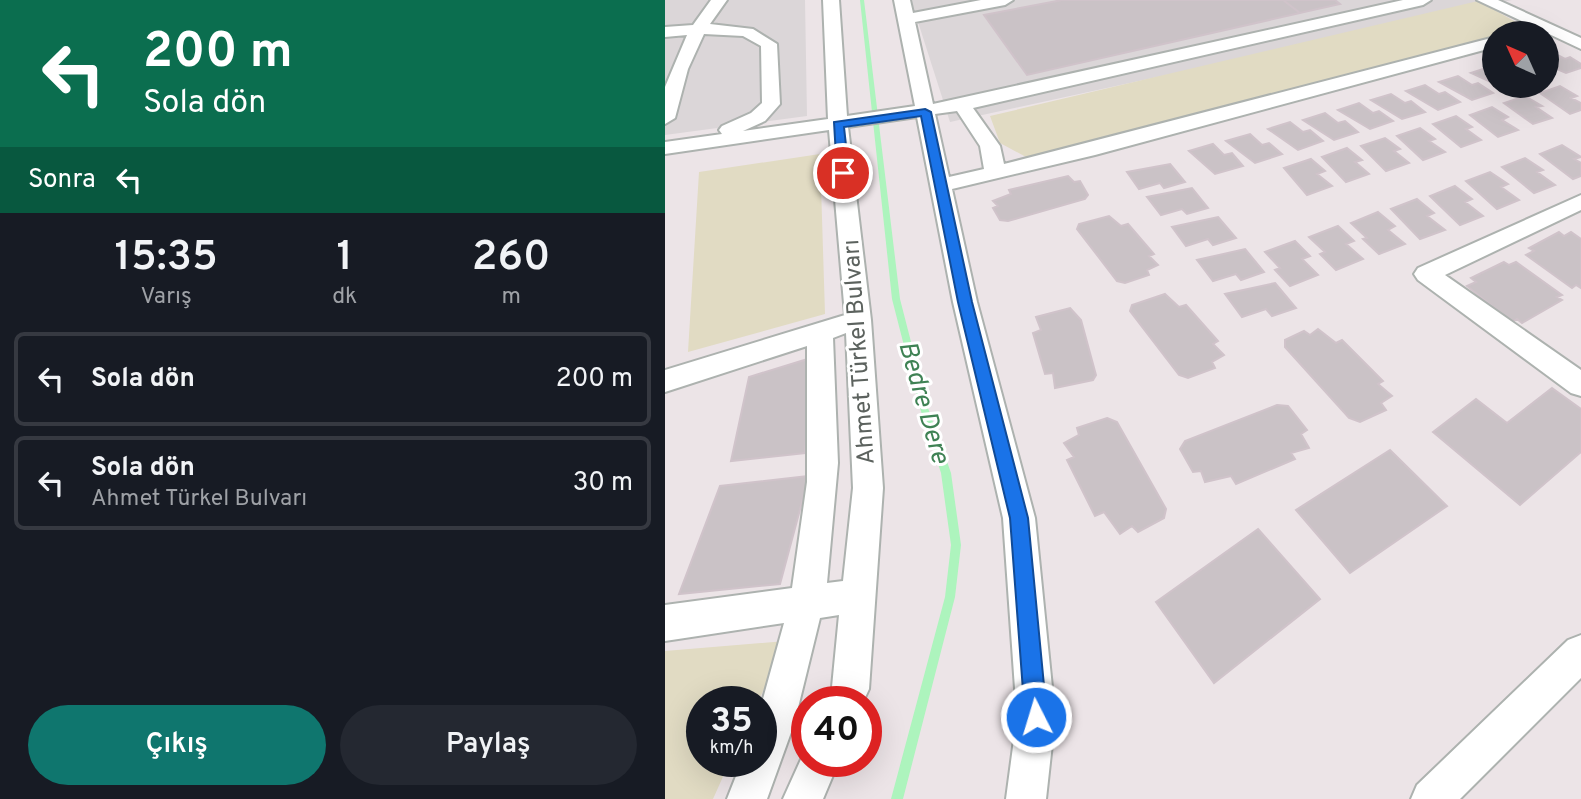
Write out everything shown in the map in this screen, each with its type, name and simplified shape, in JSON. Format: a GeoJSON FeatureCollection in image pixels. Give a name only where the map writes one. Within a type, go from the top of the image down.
{"type":"FeatureCollection","features":[{"type":"Feature","properties":{"kind":"street"},"geometry":{"type":"LineString","coordinates":[[665,118],[683,55],[695,30],[719,0]]}},
{"type":"Feature","properties":{"kind":"street","name":"Ahmet Türkel Bulvarı"},"geometry":{"type":"LineString","coordinates":[[831,0],[846,124],[868,488],[850,686]]}},
{"type":"Feature","properties":{"kind":"street"},"geometry":{"type":"LineString","coordinates":[[902,0],[965,302],[1019,518],[1036,717],[1026,799]]}},
{"type":"Feature","properties":{"kind":"street"},"geometry":{"type":"LineString","coordinates":[[906,19],[1005,0]]}},
{"type":"Feature","properties":{"kind":"street"},"geometry":{"type":"LineString","coordinates":[[665,148],[963,105],[1423,0]]}},
{"type":"Feature","properties":{"kind":"street"},"geometry":{"type":"LineString","coordinates":[[1485,0],[1531,21]]}},
{"type":"Feature","properties":{"kind":"street"},"geometry":{"type":"LineString","coordinates":[[665,32],[695,30],[753,33],[769,44],[771,104],[758,117],[732,128],[720,139]]}},
{"type":"Feature","properties":{"kind":"street"},"geometry":{"type":"LineString","coordinates":[[1559,34],[1581,44]]}},
{"type":"Feature","properties":{"kind":"street"},"geometry":{"type":"LineString","coordinates":[[941,185],[995,170],[1087,151],[1482,45]]}},
{"type":"Feature","properties":{"kind":"street"},"geometry":{"type":"LineString","coordinates":[[963,105],[990,146],[995,170]]}},
{"type":"Feature","properties":{"kind":"street"},"geometry":{"type":"LineString","coordinates":[[1581,202],[1426,274],[1581,385]]}},
{"type":"Feature","properties":{"kind":"street"},"geometry":{"type":"LineString","coordinates":[[665,381],[858,320]]}},
{"type":"Feature","properties":{"kind":"street"},"geometry":{"type":"LineString","coordinates":[[747,799],[773,737],[805,604],[822,483],[820,332]]}},
{"type":"Feature","properties":{"kind":"street"},"geometry":{"type":"LineString","coordinates":[[665,623],[860,595]]}},
{"type":"Feature","properties":{"kind":"street"},"geometry":{"type":"LineString","coordinates":[[1431,799],[1581,653]]}},
{"type":"Feature","properties":{"kind":"street"},"geometry":{"type":"LineString","coordinates":[[803,799],[812,777]]}},
{"type":"Feature","properties":{"kind":"shaded area"},"geometry":{"type":"Polygon","coordinates":[[[665,0],[805,0],[807,116],[665,135],[665,0]]]}},
{"type":"Feature","properties":{"kind":"shaded area"},"geometry":{"type":"Polygon","coordinates":[[[911,0],[1512,0],[950,122],[911,0]]]}},
{"type":"Feature","properties":{"kind":"shaded area"},"geometry":{"type":"Polygon","coordinates":[[[1478,1],[1514,21],[1482,21],[1482,40],[1026,157],[1000,143],[990,116],[1478,1]]]}},
{"type":"Feature","properties":{"kind":"shaded area"},"geometry":{"type":"Polygon","coordinates":[[[820,154],[825,314],[688,352],[699,172],[820,154]]]}},
{"type":"Feature","properties":{"kind":"shaded area"},"geometry":{"type":"Polygon","coordinates":[[[786,641],[765,686],[686,686],[686,777],[723,777],[713,799],[665,799],[665,651],[786,641]]]}},
{"type":"Feature","properties":{"kind":"building"},"geometry":{"type":"Polygon","coordinates":[[[1062,0],[1283,0],[1300,13],[1027,75],[984,15],[1062,0]]]}},
{"type":"Feature","properties":{"kind":"building"},"geometry":{"type":"Polygon","coordinates":[[[1283,0],[1335,0],[1340,4],[1300,13],[1283,0]]]}},
{"type":"Feature","properties":{"kind":"building"},"geometry":{"type":"Polygon","coordinates":[[[1559,56],[1565,59],[1570,57],[1581,64],[1581,68],[1566,73],[1559,70],[1559,56]]]}},
{"type":"Feature","properties":{"kind":"building"},"geometry":{"type":"Polygon","coordinates":[[[1482,69],[1482,78],[1471,73],[1482,69]]]}},
{"type":"Feature","properties":{"kind":"building"},"geometry":{"type":"Polygon","coordinates":[[[1458,76],[1472,85],[1478,83],[1482,86],[1482,97],[1472,100],[1439,82],[1458,76]]]}},
{"type":"Feature","properties":{"kind":"building"},"geometry":{"type":"Polygon","coordinates":[[[1425,85],[1439,94],[1445,92],[1460,102],[1438,110],[1406,91],[1425,85]]]}},
{"type":"Feature","properties":{"kind":"building"},"geometry":{"type":"Polygon","coordinates":[[[1559,86],[1577,96],[1571,98],[1581,103],[1581,110],[1570,114],[1547,98],[1559,98],[1559,86]]]}},
{"type":"Feature","properties":{"kind":"building"},"geometry":{"type":"Polygon","coordinates":[[[1391,94],[1405,103],[1411,101],[1425,112],[1402,119],[1371,100],[1391,94]]]}},
{"type":"Feature","properties":{"kind":"building"},"geometry":{"type":"Polygon","coordinates":[[[1528,98],[1542,106],[1536,107],[1552,118],[1533,124],[1504,103],[1528,98]]]}},
{"type":"Feature","properties":{"kind":"building"},"geometry":{"type":"Polygon","coordinates":[[[1359,103],[1373,113],[1379,111],[1393,121],[1370,129],[1338,110],[1359,103]]]}},
{"type":"Feature","properties":{"kind":"building"},"geometry":{"type":"Polygon","coordinates":[[[1492,107],[1508,117],[1502,120],[1518,130],[1498,137],[1470,115],[1492,107]]]}},
{"type":"Feature","properties":{"kind":"building"},"geometry":{"type":"Polygon","coordinates":[[[1325,113],[1338,123],[1345,121],[1358,132],[1334,140],[1303,120],[1325,113]]]}},
{"type":"Feature","properties":{"kind":"building"},"geometry":{"type":"Polygon","coordinates":[[[1456,116],[1472,127],[1466,129],[1481,140],[1461,147],[1433,124],[1456,116]]]}},
{"type":"Feature","properties":{"kind":"building"},"geometry":{"type":"Polygon","coordinates":[[[1290,122],[1303,132],[1310,130],[1323,141],[1298,150],[1268,129],[1290,122]]]}},
{"type":"Feature","properties":{"kind":"building"},"geometry":{"type":"Polygon","coordinates":[[[1420,128],[1435,139],[1429,141],[1445,152],[1423,160],[1397,136],[1420,128]]]}},
{"type":"Feature","properties":{"kind":"building"},"geometry":{"type":"Polygon","coordinates":[[[1250,134],[1262,145],[1269,143],[1282,154],[1255,163],[1226,141],[1250,134]]]}},
{"type":"Feature","properties":{"kind":"building"},"geometry":{"type":"Polygon","coordinates":[[[1385,138],[1400,149],[1394,151],[1409,163],[1386,171],[1361,146],[1385,138]]]}},
{"type":"Feature","properties":{"kind":"building"},"geometry":{"type":"Polygon","coordinates":[[[1213,144],[1224,155],[1232,153],[1243,166],[1215,174],[1189,151],[1213,144]]]}},
{"type":"Feature","properties":{"kind":"building"},"geometry":{"type":"Polygon","coordinates":[[[1562,145],[1581,157],[1574,159],[1581,163],[1581,176],[1573,179],[1540,154],[1562,145]]]}},
{"type":"Feature","properties":{"kind":"building"},"geometry":{"type":"Polygon","coordinates":[[[1347,148],[1362,160],[1355,162],[1369,174],[1346,182],[1322,157],[1347,148]]]}},
{"type":"Feature","properties":{"kind":"building"},"geometry":{"type":"Polygon","coordinates":[[[1525,158],[1543,170],[1537,172],[1555,185],[1534,193],[1502,167],[1525,158]]]}},
{"type":"Feature","properties":{"kind":"building"},"geometry":{"type":"Polygon","coordinates":[[[1311,159],[1325,171],[1317,174],[1332,186],[1307,195],[1284,168],[1311,159]]]}},
{"type":"Feature","properties":{"kind":"building"},"geometry":{"type":"Polygon","coordinates":[[[1170,164],[1185,182],[1164,188],[1160,183],[1139,189],[1127,172],[1170,164]]]}},
{"type":"Feature","properties":{"kind":"building"},"geometry":{"type":"Polygon","coordinates":[[[1490,172],[1508,184],[1501,187],[1519,200],[1497,209],[1466,181],[1490,172]]]}},
{"type":"Feature","properties":{"kind":"building"},"geometry":{"type":"Polygon","coordinates":[[[1068,176],[1074,182],[1080,181],[1088,195],[1085,199],[1008,221],[1000,220],[993,208],[998,206],[993,201],[1011,194],[1009,190],[1068,176]]]}},
{"type":"Feature","properties":{"kind":"building"},"geometry":{"type":"Polygon","coordinates":[[[1455,186],[1472,199],[1465,202],[1483,216],[1460,225],[1430,196],[1455,186]]]}},
{"type":"Feature","properties":{"kind":"building"},"geometry":{"type":"Polygon","coordinates":[[[1192,188],[1208,208],[1187,214],[1182,209],[1161,215],[1147,197],[1192,188]]]}},
{"type":"Feature","properties":{"kind":"building"},"geometry":{"type":"Polygon","coordinates":[[[1417,199],[1434,213],[1427,216],[1445,230],[1420,239],[1391,209],[1417,199]]]}},
{"type":"Feature","properties":{"kind":"building"},"geometry":{"type":"Polygon","coordinates":[[[1378,212],[1395,226],[1388,230],[1405,244],[1379,254],[1351,223],[1378,212]]]}},
{"type":"Feature","properties":{"kind":"building"},"geometry":{"type":"Polygon","coordinates":[[[1109,216],[1121,226],[1128,224],[1154,254],[1149,256],[1158,265],[1147,270],[1149,275],[1125,283],[1117,281],[1077,229],[1079,224],[1109,216]]]}},
{"type":"Feature","properties":{"kind":"building"},"geometry":{"type":"Polygon","coordinates":[[[1218,217],[1236,238],[1213,245],[1208,239],[1186,246],[1172,227],[1218,217]]]}},
{"type":"Feature","properties":{"kind":"building"},"geometry":{"type":"Polygon","coordinates":[[[1338,226],[1354,241],[1346,244],[1363,259],[1336,270],[1320,254],[1325,252],[1309,237],[1338,226]]]}},
{"type":"Feature","properties":{"kind":"building"},"geometry":{"type":"Polygon","coordinates":[[[1559,232],[1564,236],[1571,232],[1581,239],[1581,288],[1576,285],[1572,288],[1526,255],[1534,251],[1529,248],[1559,232]]]}},
{"type":"Feature","properties":{"kind":"building"},"geometry":{"type":"Polygon","coordinates":[[[1295,241],[1310,256],[1302,259],[1318,275],[1290,286],[1275,270],[1280,268],[1265,252],[1295,241]]]}},
{"type":"Feature","properties":{"kind":"building"},"geometry":{"type":"Polygon","coordinates":[[[1245,249],[1264,272],[1241,280],[1236,274],[1213,281],[1197,260],[1245,249]]]}},
{"type":"Feature","properties":{"kind":"building"},"geometry":{"type":"Polygon","coordinates":[[[1504,262],[1509,265],[1516,262],[1562,295],[1557,297],[1562,300],[1522,323],[1517,319],[1512,322],[1467,286],[1476,282],[1471,278],[1504,262]]]}},
{"type":"Feature","properties":{"kind":"building"},"geometry":{"type":"Polygon","coordinates":[[[1275,283],[1296,308],[1272,316],[1266,309],[1242,317],[1225,294],[1275,283]]]}},
{"type":"Feature","properties":{"kind":"building"},"geometry":{"type":"Polygon","coordinates":[[[1165,294],[1179,307],[1186,305],[1218,341],[1213,344],[1224,355],[1212,362],[1215,368],[1188,378],[1179,375],[1130,311],[1132,305],[1165,294]]]}},
{"type":"Feature","properties":{"kind":"building"},"geometry":{"type":"Polygon","coordinates":[[[1070,308],[1081,320],[1096,375],[1093,380],[1055,388],[1053,373],[1045,374],[1033,333],[1041,330],[1036,317],[1070,308]]]}},
{"type":"Feature","properties":{"kind":"building"},"geometry":{"type":"Polygon","coordinates":[[[1318,329],[1336,343],[1342,340],[1383,381],[1378,384],[1392,396],[1381,403],[1386,410],[1360,422],[1349,418],[1285,347],[1285,340],[1304,331],[1310,335],[1318,329]]]}},
{"type":"Feature","properties":{"kind":"building"},"geometry":{"type":"Polygon","coordinates":[[[811,358],[805,453],[731,461],[749,377],[811,358]]]}},
{"type":"Feature","properties":{"kind":"building"},"geometry":{"type":"Polygon","coordinates":[[[1552,388],[1581,409],[1581,452],[1520,505],[1433,432],[1476,399],[1507,423],[1552,388]]]}},
{"type":"Feature","properties":{"kind":"building"},"geometry":{"type":"Polygon","coordinates":[[[1277,405],[1288,406],[1307,430],[1301,434],[1309,448],[1291,453],[1295,459],[1236,484],[1231,476],[1205,482],[1201,471],[1193,472],[1180,449],[1185,441],[1277,405]]]}},
{"type":"Feature","properties":{"kind":"building"},"geometry":{"type":"Polygon","coordinates":[[[1107,418],[1117,422],[1166,509],[1164,518],[1138,532],[1132,526],[1120,534],[1104,512],[1095,516],[1067,460],[1074,457],[1064,443],[1079,435],[1077,428],[1107,418]]]}},
{"type":"Feature","properties":{"kind":"building"},"geometry":{"type":"Polygon","coordinates":[[[1390,450],[1447,506],[1350,573],[1296,510],[1390,450]]]}},
{"type":"Feature","properties":{"kind":"building"},"geometry":{"type":"Polygon","coordinates":[[[809,476],[780,584],[679,594],[720,486],[809,476]]]}},
{"type":"Feature","properties":{"kind":"building"},"geometry":{"type":"Polygon","coordinates":[[[1258,529],[1320,599],[1214,683],[1156,602],[1258,529]]]}},
{"type":"Feature","properties":{"kind":"waterway","name":"Bedre Dere"},"geometry":{"type":"LineString","coordinates":[[862,0],[896,299],[924,408],[946,473],[956,545],[950,597],[897,799]]}},
{"type":"Feature","properties":{"kind":"route"},"geometry":{"type":"LineString","coordinates":[[843,173],[838,125],[925,112],[965,302],[1019,518],[1036,717]]}}]}
